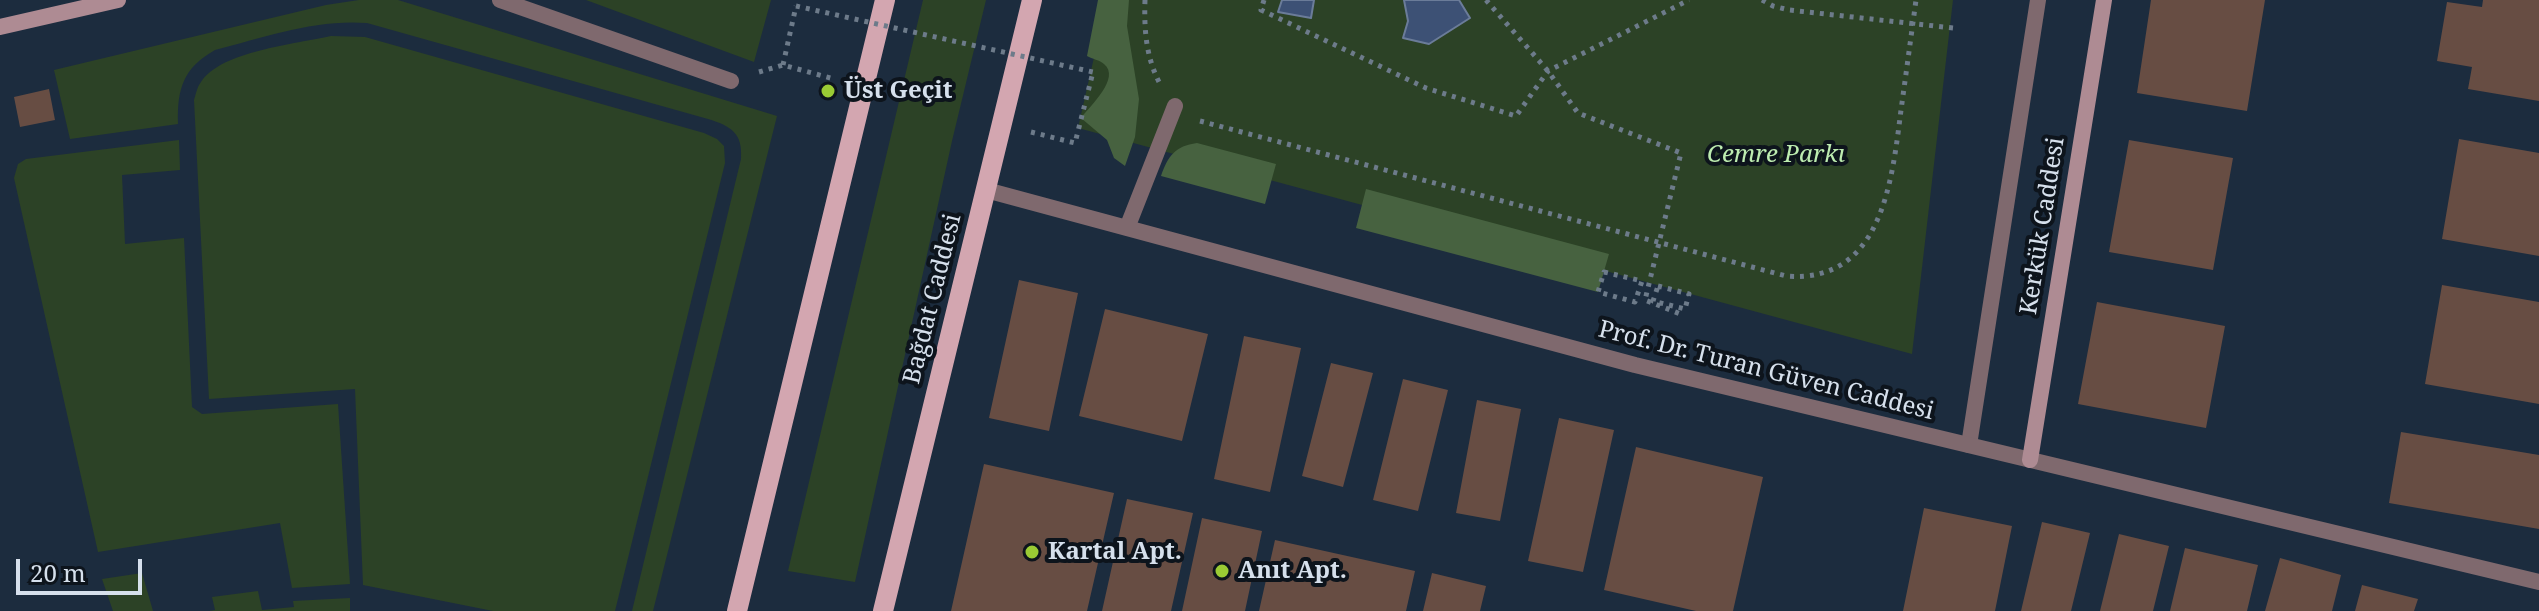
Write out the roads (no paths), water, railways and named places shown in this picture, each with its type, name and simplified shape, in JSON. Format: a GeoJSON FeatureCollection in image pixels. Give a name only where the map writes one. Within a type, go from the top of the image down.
{"type":"FeatureCollection","features":[{"type":"Feature","properties":{"kind":"main road"},"geometry":{"type":"LineString","coordinates":[[737,611],[885,0]]}},
{"type":"Feature","properties":{"kind":"main road","name":"Bağdat Caddesi"},"geometry":{"type":"LineString","coordinates":[[883,611],[1032,0]]}},
{"type":"Feature","properties":{"kind":"street"},"geometry":{"type":"LineString","coordinates":[[0,27],[118,0]]}},
{"type":"Feature","properties":{"kind":"street"},"geometry":{"type":"LineString","coordinates":[[500,0],[731,81]]}},
{"type":"Feature","properties":{"kind":"street","name":"Kerkük Caddesi"},"geometry":{"type":"LineString","coordinates":[[1969,445],[2038,0]]}},
{"type":"Feature","properties":{"kind":"street","name":"Kerkük Caddesi"},"geometry":{"type":"LineString","coordinates":[[2030,460],[2104,0]]}},
{"type":"Feature","properties":{"kind":"street"},"geometry":{"type":"LineString","coordinates":[[1127,228],[1175,106]]}},
{"type":"Feature","properties":{"kind":"street","name":"Prof. Dr. Turan Güven Caddesi"},"geometry":{"type":"LineString","coordinates":[[986,190],[1635,365],[2539,582]]}},
{"type":"Feature","properties":{"kind":"water"},"geometry":{"type":"Polygon","coordinates":[[[1282,0],[1314,0],[1311,18],[1278,12],[1282,0]]]}},
{"type":"Feature","properties":{"kind":"water"},"geometry":{"type":"Polygon","coordinates":[[[1404,0],[1459,0],[1470,18],[1429,44],[1403,38],[1408,21],[1404,0]]]}},
{"type":"Feature","properties":{"kind":"place","name":"Üst Geçit"},"geometry":{"type":"Point","coordinates":[828,91]}},
{"type":"Feature","properties":{"kind":"place","name":"Kartal Apt."},"geometry":{"type":"Point","coordinates":[1032,552]}},
{"type":"Feature","properties":{"kind":"place","name":"Anıt Apt."},"geometry":{"type":"Point","coordinates":[1222,571]}},
{"type":"Feature","properties":{"kind":"park label","name":"Cemre Parkı"},"geometry":{"type":"Point","coordinates":[1776,155]}}]}
